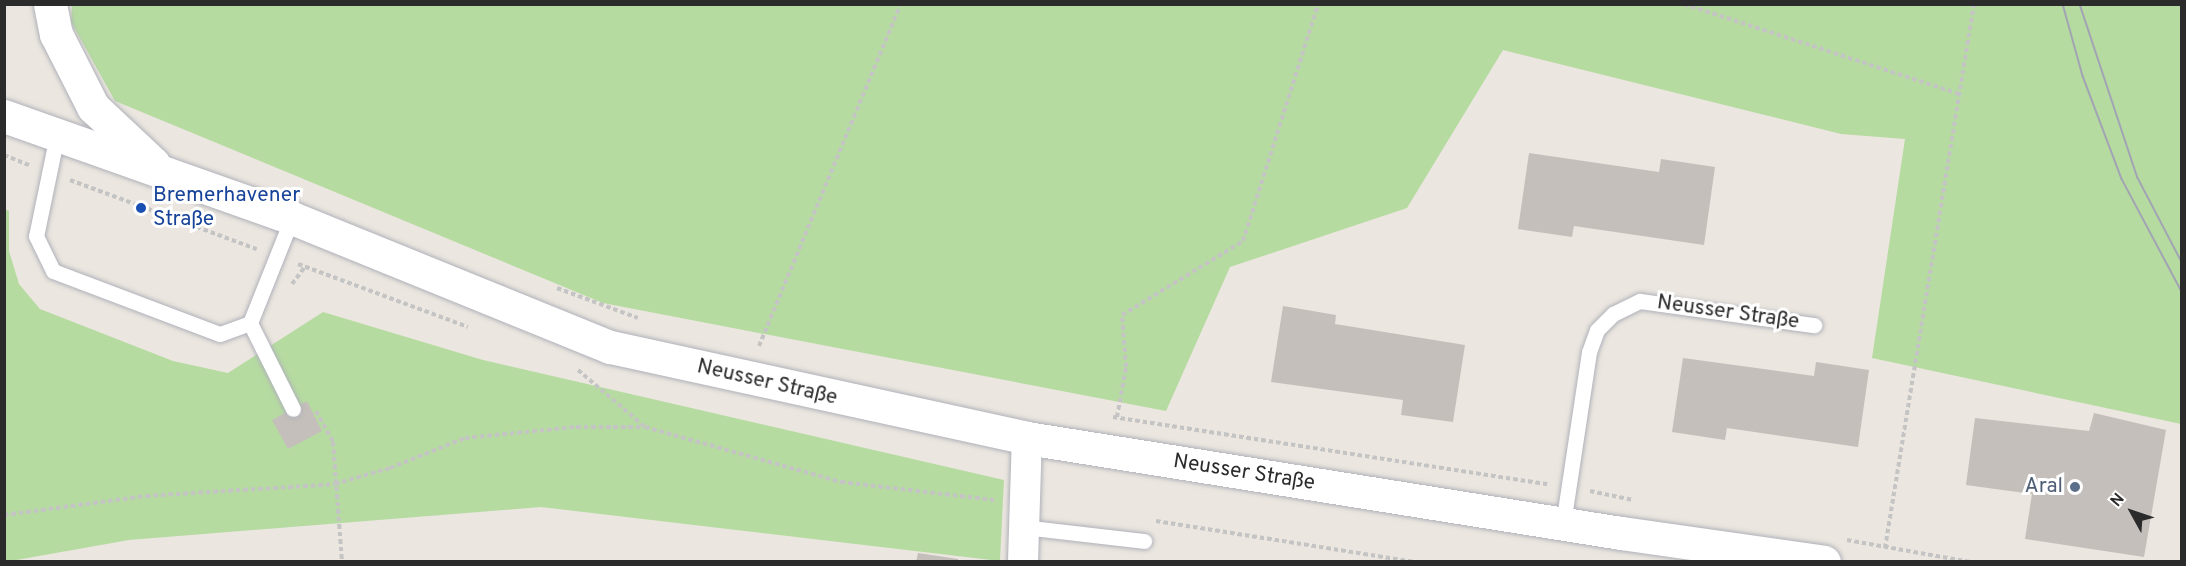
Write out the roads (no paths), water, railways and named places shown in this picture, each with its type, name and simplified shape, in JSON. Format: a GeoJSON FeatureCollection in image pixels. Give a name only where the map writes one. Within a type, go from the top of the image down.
{"type":"FeatureCollection","features":[{"type":"Feature","properties":{"kind":"main road"},"geometry":{"type":"LineString","coordinates":[[50,4],[56,34],[93,107],[165,173]]}},
{"type":"Feature","properties":{"kind":"main road","name":"Neusser Straße"},"geometry":{"type":"LineString","coordinates":[[4,116],[292,218],[610,347],[1027,438],[1563,524],[1831,550]]}},
{"type":"Feature","properties":{"kind":"street"},"geometry":{"type":"LineString","coordinates":[[1023,561],[1027,438]]}},
{"type":"Feature","properties":{"kind":"lane"},"geometry":{"type":"LineString","coordinates":[[57,135],[36,236],[53,271],[219,334],[250,323]]}},
{"type":"Feature","properties":{"kind":"lane"},"geometry":{"type":"LineString","coordinates":[[292,218],[250,323],[293,409]]}},
{"type":"Feature","properties":{"kind":"lane","name":"Neusser Straße"},"geometry":{"type":"LineString","coordinates":[[1563,524],[1589,352],[1597,330],[1613,314],[1640,301],[1814,326]]}},
{"type":"Feature","properties":{"kind":"lane"},"geometry":{"type":"LineString","coordinates":[[1023,515],[1144,541]]}},
{"type":"Feature","properties":{"kind":"tram line"},"geometry":{"type":"LineString","coordinates":[[2063,4],[2083,76],[2122,179],[2182,292]]}},
{"type":"Feature","properties":{"kind":"tram line"},"geometry":{"type":"LineString","coordinates":[[2080,4],[2138,178],[2182,262]]}},
{"type":"Feature","properties":{"kind":"place","name":"Bremerhavener Straße"},"geometry":{"type":"Point","coordinates":[141,208]}},
{"type":"Feature","properties":{"kind":"place","name":"Aral"},"geometry":{"type":"Point","coordinates":[2075,487]}}]}
